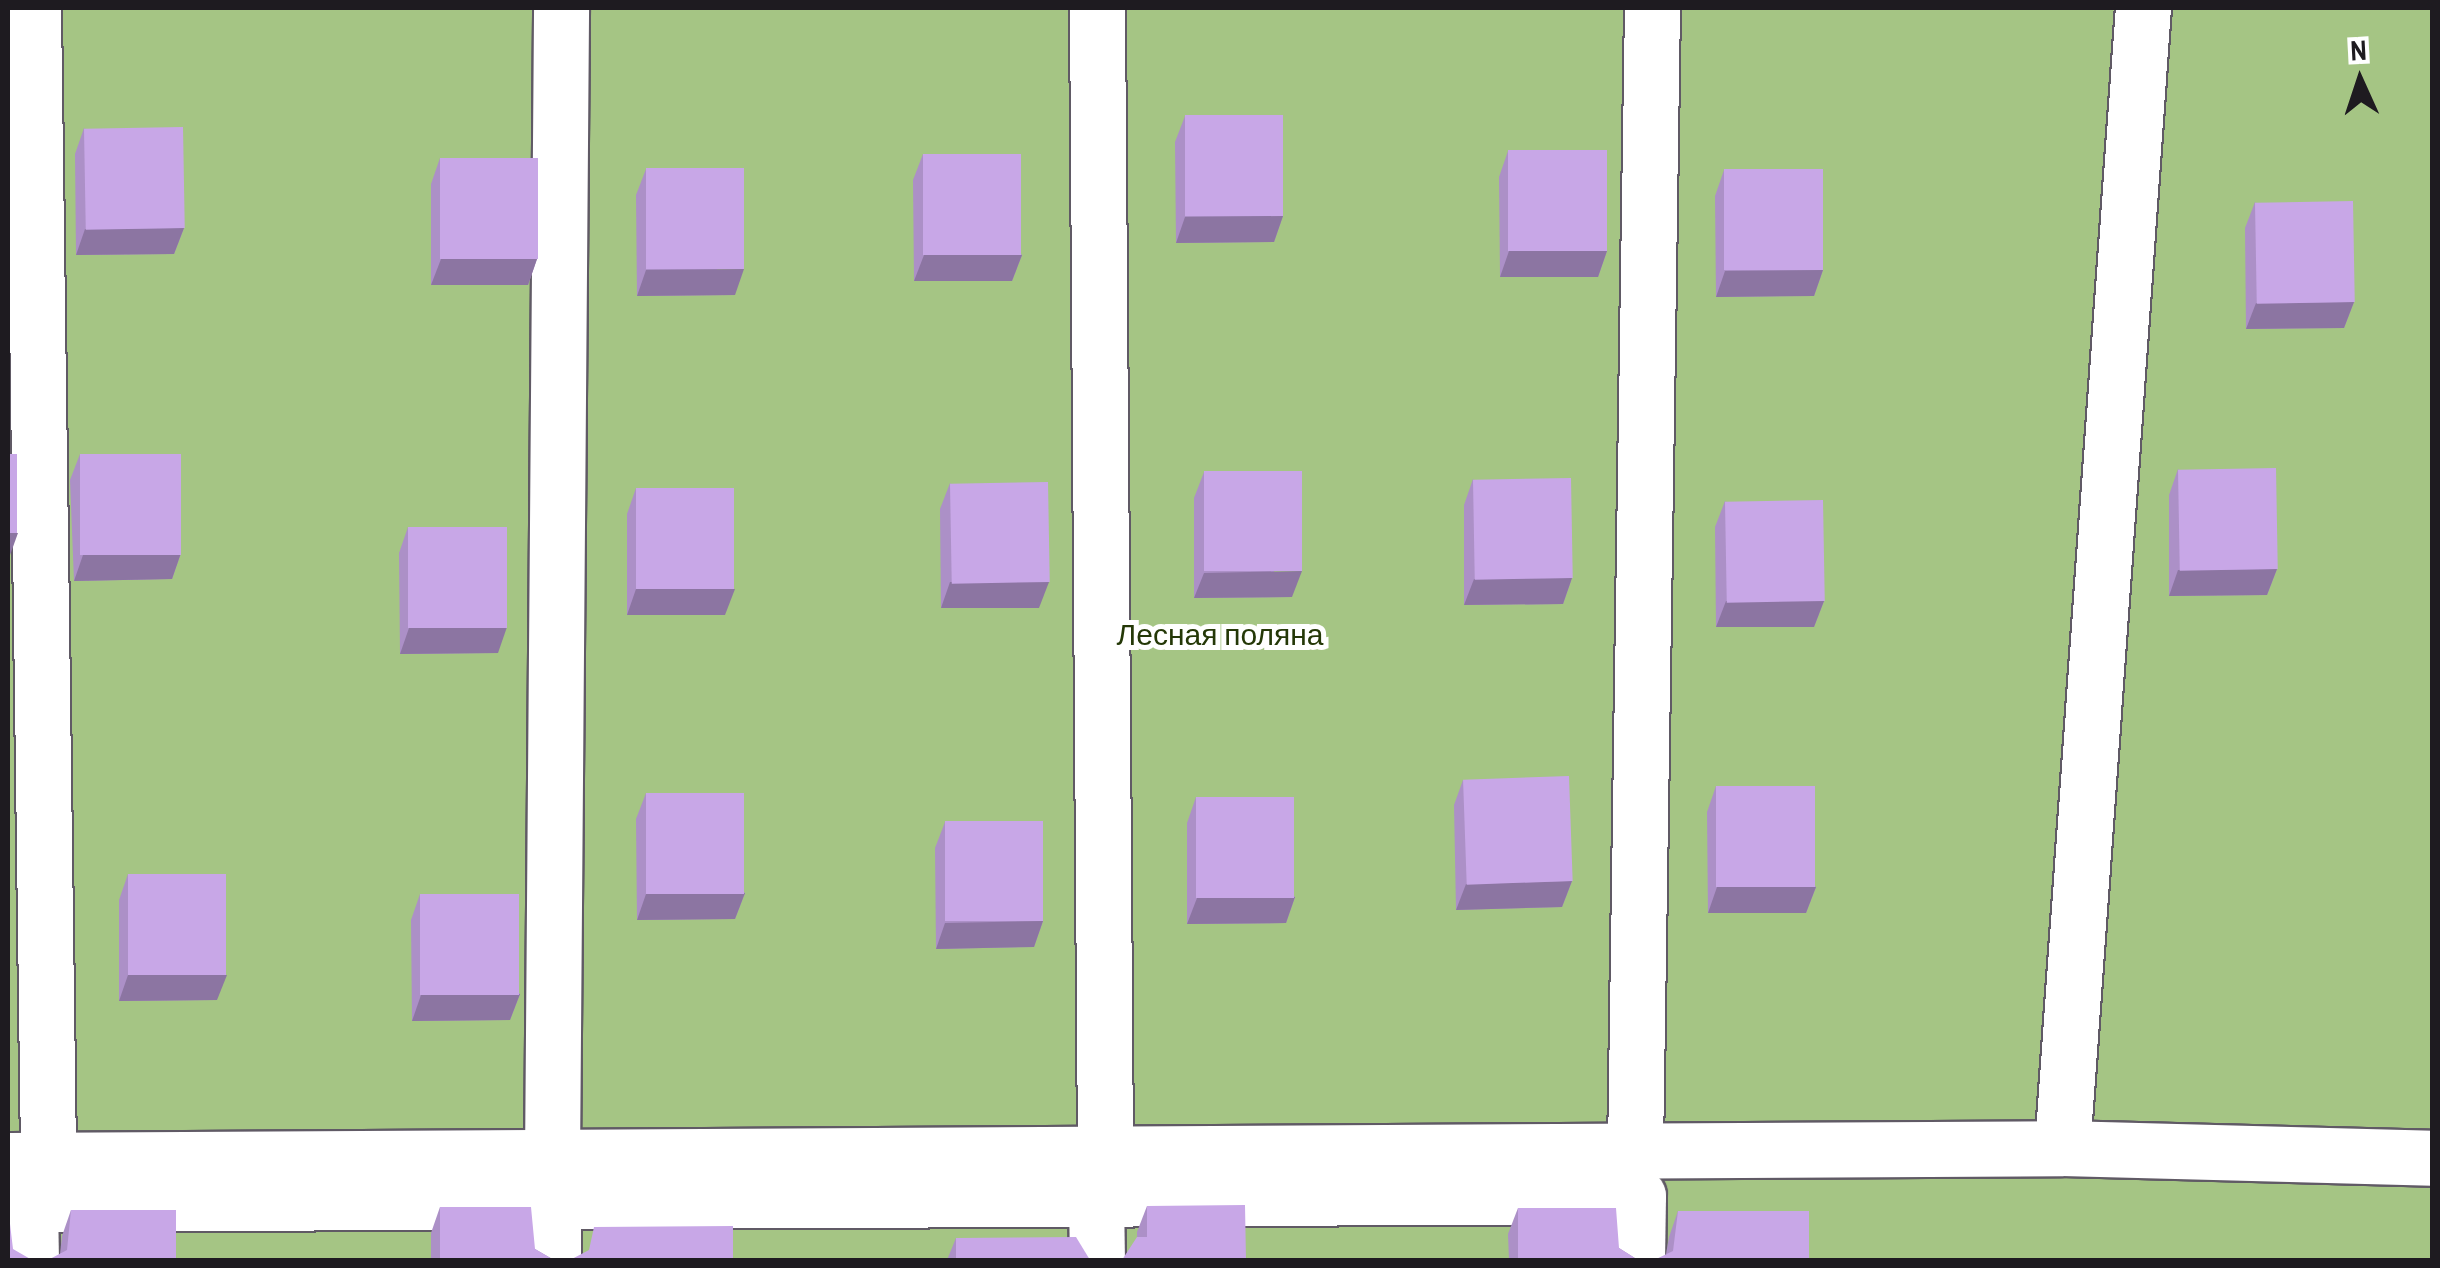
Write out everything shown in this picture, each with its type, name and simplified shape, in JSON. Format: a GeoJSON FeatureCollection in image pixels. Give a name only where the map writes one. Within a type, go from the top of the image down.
{"type":"FeatureCollection","features":[{"type":"Feature","properties":{"kind":"street"},"geometry":{"type":"LineString","coordinates":[[31,1260],[23,1182],[33,8]]}},
{"type":"Feature","properties":{"kind":"street"},"geometry":{"type":"LineString","coordinates":[[553,1260],[561,8]]}},
{"type":"Feature","properties":{"kind":"street"},"geometry":{"type":"LineString","coordinates":[[1097,1260],[1101,1177],[1098,8]]}},
{"type":"Feature","properties":{"kind":"street"},"geometry":{"type":"LineString","coordinates":[[1636,1152],[1652,8]]}},
{"type":"Feature","properties":{"kind":"street"},"geometry":{"type":"LineString","coordinates":[[2062,1148],[2143,8]]}},
{"type":"Feature","properties":{"kind":"street"},"geometry":{"type":"LineString","coordinates":[[23,1182],[1101,1177],[1636,1152],[2062,1148],[2432,1158]]}},
{"type":"Feature","properties":{"kind":"street"},"geometry":{"type":"LineString","coordinates":[[1101,1177],[1638,1196],[1637,1260]]}},
{"type":"Feature","properties":{"kind":"green space","name":"Лесная поляна"},"geometry":{"type":"Polygon","coordinates":[[[8,8],[2432,8],[2432,1260],[8,1260],[8,8]]]}},
{"type":"Feature","properties":{"kind":"building"},"geometry":{"type":"Polygon","coordinates":[[[1185,115],[1283,115],[1283,216],[1185,216],[1185,115]]]}},
{"type":"Feature","properties":{"kind":"building"},"geometry":{"type":"Polygon","coordinates":[[[183,127],[185,228],[86,230],[84,129],[183,127]]]}},
{"type":"Feature","properties":{"kind":"building"},"geometry":{"type":"Polygon","coordinates":[[[1508,150],[1607,150],[1607,251],[1508,251],[1508,150]]]}},
{"type":"Feature","properties":{"kind":"building"},"geometry":{"type":"Polygon","coordinates":[[[923,154],[1021,154],[1021,255],[923,255],[923,154]]]}},
{"type":"Feature","properties":{"kind":"building"},"geometry":{"type":"Polygon","coordinates":[[[440,158],[538,158],[538,259],[440,259],[440,158]]]}},
{"type":"Feature","properties":{"kind":"building"},"geometry":{"type":"Polygon","coordinates":[[[646,168],[744,168],[744,269],[646,269],[646,168]]]}},
{"type":"Feature","properties":{"kind":"building"},"geometry":{"type":"Polygon","coordinates":[[[1724,169],[1823,169],[1823,270],[1724,270],[1724,169]]]}},
{"type":"Feature","properties":{"kind":"building"},"geometry":{"type":"Polygon","coordinates":[[[2353,201],[2355,302],[2257,304],[2255,203],[2353,201]]]}},
{"type":"Feature","properties":{"kind":"building"},"geometry":{"type":"Polygon","coordinates":[[[8,454],[17,454],[17,533],[8,533],[8,454]]]}},
{"type":"Feature","properties":{"kind":"building"},"geometry":{"type":"Polygon","coordinates":[[[80,454],[181,454],[181,555],[80,555],[80,454]]]}},
{"type":"Feature","properties":{"kind":"building"},"geometry":{"type":"Polygon","coordinates":[[[2276,468],[2278,569],[2180,571],[2178,470],[2276,468]]]}},
{"type":"Feature","properties":{"kind":"building"},"geometry":{"type":"Polygon","coordinates":[[[1204,471],[1302,471],[1302,571],[1204,571],[1204,471]]]}},
{"type":"Feature","properties":{"kind":"building"},"geometry":{"type":"Polygon","coordinates":[[[1571,478],[1573,578],[1475,580],[1473,480],[1571,478]]]}},
{"type":"Feature","properties":{"kind":"building"},"geometry":{"type":"Polygon","coordinates":[[[1048,482],[1050,582],[952,584],[950,484],[1048,482]]]}},
{"type":"Feature","properties":{"kind":"building"},"geometry":{"type":"Polygon","coordinates":[[[636,488],[734,488],[734,589],[636,589],[636,488]]]}},
{"type":"Feature","properties":{"kind":"building"},"geometry":{"type":"Polygon","coordinates":[[[1823,500],[1825,601],[1727,603],[1725,502],[1823,500]]]}},
{"type":"Feature","properties":{"kind":"building"},"geometry":{"type":"Polygon","coordinates":[[[408,527],[507,527],[507,628],[408,628],[408,527]]]}},
{"type":"Feature","properties":{"kind":"building"},"geometry":{"type":"Polygon","coordinates":[[[1569,776],[1573,881],[1467,885],[1463,780],[1569,776]]]}},
{"type":"Feature","properties":{"kind":"building"},"geometry":{"type":"Polygon","coordinates":[[[1716,786],[1815,786],[1815,887],[1716,887],[1716,786]]]}},
{"type":"Feature","properties":{"kind":"building"},"geometry":{"type":"Polygon","coordinates":[[[646,793],[744,793],[744,894],[646,894],[646,793]]]}},
{"type":"Feature","properties":{"kind":"building"},"geometry":{"type":"Polygon","coordinates":[[[1196,797],[1294,797],[1294,898],[1196,898],[1196,797]]]}},
{"type":"Feature","properties":{"kind":"building"},"geometry":{"type":"Polygon","coordinates":[[[945,821],[1043,821],[1043,921],[945,921],[945,821]]]}},
{"type":"Feature","properties":{"kind":"building"},"geometry":{"type":"Polygon","coordinates":[[[128,874],[226,874],[226,975],[128,975],[128,874]]]}},
{"type":"Feature","properties":{"kind":"building"},"geometry":{"type":"Polygon","coordinates":[[[420,894],[519,894],[519,995],[420,995],[420,894]]]}},
{"type":"Feature","properties":{"kind":"building"},"geometry":{"type":"Polygon","coordinates":[[[1245,1205],[1246,1260],[1122,1260],[1137,1237],[1147,1237],[1147,1206],[1245,1205]]]}},
{"type":"Feature","properties":{"kind":"building"},"geometry":{"type":"Polygon","coordinates":[[[8,1207],[13,1249],[32,1260],[8,1260],[8,1207]]]}},
{"type":"Feature","properties":{"kind":"building"},"geometry":{"type":"Polygon","coordinates":[[[440,1207],[531,1207],[535,1249],[554,1260],[440,1260],[440,1207]]]}},
{"type":"Feature","properties":{"kind":"building"},"geometry":{"type":"Polygon","coordinates":[[[1518,1208],[1616,1208],[1619,1248],[1638,1260],[1518,1260],[1518,1208]]]}},
{"type":"Feature","properties":{"kind":"building"},"geometry":{"type":"Polygon","coordinates":[[[71,1210],[176,1210],[176,1260],[48,1260],[67,1250],[71,1210]]]}},
{"type":"Feature","properties":{"kind":"building"},"geometry":{"type":"Polygon","coordinates":[[[1678,1211],[1809,1211],[1809,1260],[1654,1260],[1673,1251],[1678,1211]]]}},
{"type":"Feature","properties":{"kind":"building"},"geometry":{"type":"Polygon","coordinates":[[[733,1226],[733,1260],[570,1260],[589,1250],[594,1227],[733,1226]]]}},
{"type":"Feature","properties":{"kind":"building"},"geometry":{"type":"Polygon","coordinates":[[[1076,1237],[1090,1260],[956,1260],[956,1238],[1076,1237]]]}}]}
